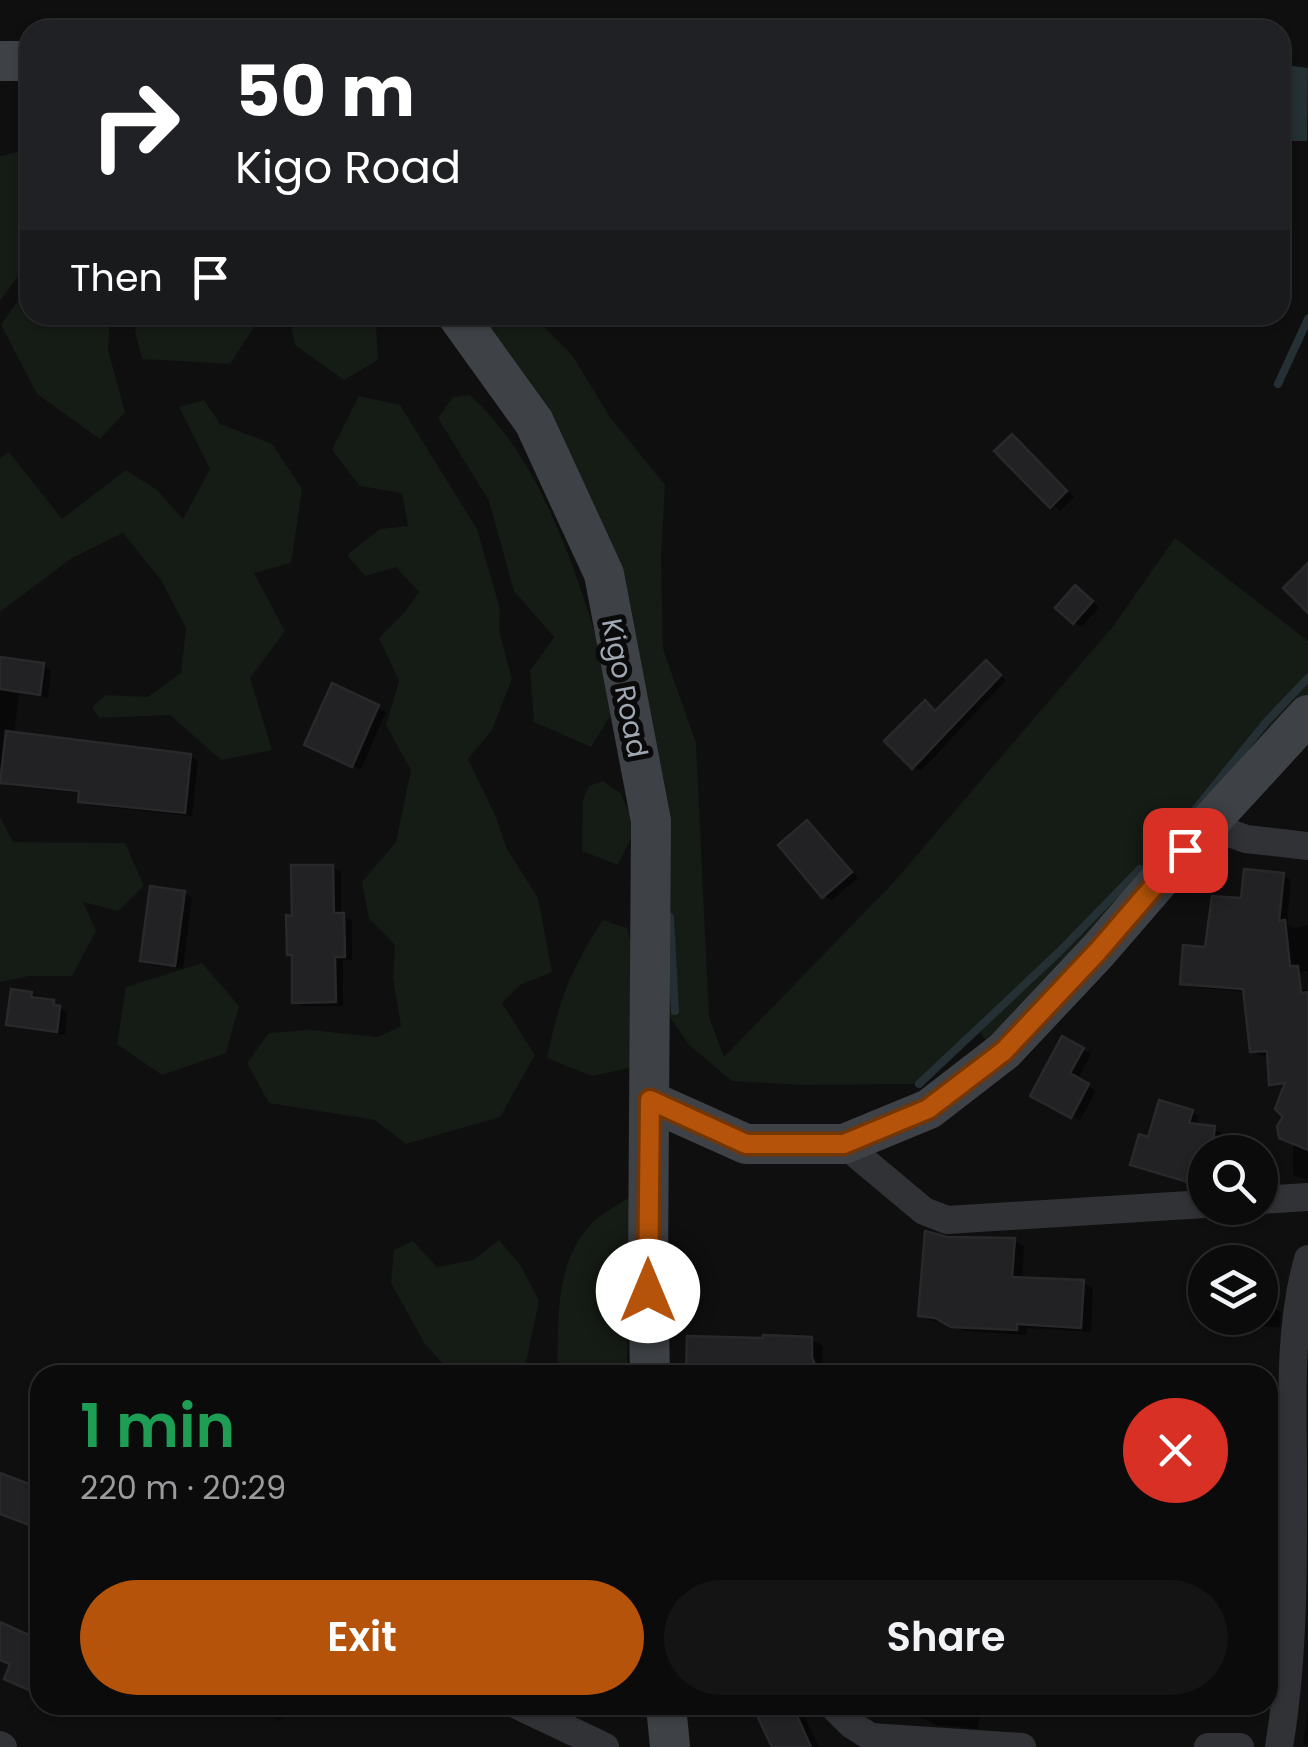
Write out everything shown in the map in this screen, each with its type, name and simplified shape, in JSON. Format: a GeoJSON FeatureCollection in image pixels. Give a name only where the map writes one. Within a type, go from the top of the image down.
{"type":"FeatureCollection","features":[{"type":"Feature","properties":{"kind":"street","name":"Kigo Road"},"geometry":{"type":"LineString","coordinates":[[463,325],[534,422],[604,574],[651,820],[650,1365]]}},
{"type":"Feature","properties":{"kind":"street"},"geometry":{"type":"LineString","coordinates":[[650,1100],[746,1144],[844,1144],[928,1109],[1004,1051],[1308,714]]}},
{"type":"Feature","properties":{"kind":"street"},"geometry":{"type":"LineString","coordinates":[[1207,824],[1246,839],[1308,846]]}},
{"type":"Feature","properties":{"kind":"street"},"geometry":{"type":"LineString","coordinates":[[844,1144],[924,1210],[947,1220],[1188,1205]]}},
{"type":"Feature","properties":{"kind":"street"},"geometry":{"type":"LineString","coordinates":[[1278,1199],[1308,1197]]}},
{"type":"Feature","properties":{"kind":"street"},"geometry":{"type":"LineString","coordinates":[[1279,1747],[1292,1636],[1292,1387],[1296,1326],[1308,1259]]}},
{"type":"Feature","properties":{"kind":"street"},"geometry":{"type":"LineString","coordinates":[[539,1715],[605,1747]]}},
{"type":"Feature","properties":{"kind":"street"},"geometry":{"type":"LineString","coordinates":[[667,1715],[670,1747]]}},
{"type":"Feature","properties":{"kind":"street"},"geometry":{"type":"LineString","coordinates":[[842,1715],[871,1736],[1022,1747]]}},
{"type":"Feature","properties":{"kind":"street"},"geometry":{"type":"LineString","coordinates":[[1208,1747],[1240,1747]]}},
{"type":"Feature","properties":{"kind":"shaded area"},"geometry":{"type":"Polygon","coordinates":[[[1290,67],[1308,68],[1307,141],[1290,141],[1290,67]]]}},
{"type":"Feature","properties":{"kind":"shaded area"},"geometry":{"type":"Polygon","coordinates":[[[20,151],[20,274],[0,301],[0,156],[20,151]]]}},
{"type":"Feature","properties":{"kind":"shaded area"},"geometry":{"type":"Polygon","coordinates":[[[19,299],[20,325],[109,325],[108,350],[125,412],[100,439],[37,394],[1,325],[19,299]]]}},
{"type":"Feature","properties":{"kind":"shaded area"},"geometry":{"type":"Polygon","coordinates":[[[136,325],[255,325],[230,364],[142,359],[136,325]]]}},
{"type":"Feature","properties":{"kind":"shaded area"},"geometry":{"type":"Polygon","coordinates":[[[291,325],[375,325],[378,360],[344,380],[295,345],[291,325]]]}},
{"type":"Feature","properties":{"kind":"shaded area"},"geometry":{"type":"Polygon","coordinates":[[[472,325],[542,325],[572,355],[610,417],[665,485],[661,556],[663,649],[696,743],[709,1017],[724,1057],[893,883],[1114,625],[1175,538],[1308,641],[1308,696],[989,1044],[977,1029],[919,1084],[732,1081],[689,1045],[668,1014],[622,618],[472,325]]]}},
{"type":"Feature","properties":{"kind":"shaded area"},"geometry":{"type":"Polygon","coordinates":[[[470,395],[523,460],[544,499],[578,582],[617,705],[591,747],[534,722],[530,671],[554,637],[514,591],[489,501],[438,418],[453,397],[470,395]]]}},
{"type":"Feature","properties":{"kind":"shaded area"},"geometry":{"type":"Polygon","coordinates":[[[359,396],[400,405],[477,529],[500,609],[499,630],[512,679],[492,730],[468,759],[507,849],[538,898],[552,972],[520,985],[502,1003],[535,1055],[500,1117],[406,1144],[375,1120],[269,1103],[247,1063],[269,1033],[311,1030],[378,1037],[401,1026],[393,978],[395,945],[369,918],[362,882],[396,842],[411,770],[386,725],[399,681],[379,638],[419,592],[396,567],[365,576],[347,555],[380,529],[408,526],[402,493],[360,486],[332,450],[359,396]]]}},
{"type":"Feature","properties":{"kind":"shaded area"},"geometry":{"type":"Polygon","coordinates":[[[204,400],[220,424],[272,444],[302,489],[291,563],[254,573],[285,631],[250,678],[272,750],[221,760],[170,715],[99,718],[92,707],[106,695],[148,697],[181,673],[186,628],[161,580],[123,533],[72,558],[0,612],[0,458],[9,452],[62,519],[126,470],[157,490],[183,519],[210,469],[179,407],[204,400]]]}},
{"type":"Feature","properties":{"kind":"shaded area"},"geometry":{"type":"Polygon","coordinates":[[[603,781],[621,794],[636,827],[618,865],[582,851],[583,800],[589,786],[603,781]]]}},
{"type":"Feature","properties":{"kind":"shaded area"},"geometry":{"type":"Polygon","coordinates":[[[0,817],[13,842],[125,843],[144,886],[118,911],[83,902],[96,931],[72,976],[29,976],[0,982],[0,817]]]}},
{"type":"Feature","properties":{"kind":"shaded area"},"geometry":{"type":"Polygon","coordinates":[[[603,920],[627,928],[643,992],[629,1068],[592,1076],[547,1058],[567,986],[603,920]]]}},
{"type":"Feature","properties":{"kind":"shaded area"},"geometry":{"type":"Polygon","coordinates":[[[202,963],[239,1006],[226,1053],[162,1075],[117,1044],[126,987],[202,963]]]}},
{"type":"Feature","properties":{"kind":"shaded area"},"geometry":{"type":"Polygon","coordinates":[[[630,1197],[627,1365],[557,1365],[564,1276],[579,1240],[605,1213],[630,1197]]]}},
{"type":"Feature","properties":{"kind":"shaded area"},"geometry":{"type":"Polygon","coordinates":[[[499,1240],[521,1266],[539,1301],[525,1365],[444,1365],[425,1344],[391,1283],[394,1250],[413,1241],[437,1267],[473,1260],[499,1240]]]}},
{"type":"Feature","properties":{"kind":"building"},"geometry":{"type":"Polygon","coordinates":[[[1012,434],[1067,491],[1050,508],[994,451],[1012,434]]]}},
{"type":"Feature","properties":{"kind":"building"},"geometry":{"type":"Polygon","coordinates":[[[1308,563],[1308,613],[1283,588],[1308,563]]]}},
{"type":"Feature","properties":{"kind":"building"},"geometry":{"type":"Polygon","coordinates":[[[1075,585],[1093,601],[1073,624],[1055,608],[1075,585]]]}},
{"type":"Feature","properties":{"kind":"building"},"geometry":{"type":"Polygon","coordinates":[[[0,657],[44,663],[40,695],[0,689],[0,657]]]}},
{"type":"Feature","properties":{"kind":"building"},"geometry":{"type":"Polygon","coordinates":[[[986,660],[1001,675],[912,769],[884,741],[925,700],[935,711],[986,660]]]}},
{"type":"Feature","properties":{"kind":"building"},"geometry":{"type":"Polygon","coordinates":[[[332,683],[379,705],[352,767],[304,745],[332,683]]]}},
{"type":"Feature","properties":{"kind":"building"},"geometry":{"type":"Polygon","coordinates":[[[6,731],[191,754],[185,813],[78,802],[79,791],[0,783],[6,731]]]}},
{"type":"Feature","properties":{"kind":"building"},"geometry":{"type":"Polygon","coordinates":[[[807,820],[852,872],[822,898],[778,845],[807,820]]]}},
{"type":"Feature","properties":{"kind":"building"},"geometry":{"type":"Polygon","coordinates":[[[291,865],[333,865],[334,913],[344,913],[345,957],[335,957],[336,1002],[292,1003],[292,955],[287,955],[286,915],[292,916],[291,865]]]}},
{"type":"Feature","properties":{"kind":"building"},"geometry":{"type":"Polygon","coordinates":[[[1244,869],[1284,873],[1279,921],[1285,920],[1290,966],[1298,966],[1301,993],[1308,992],[1308,1150],[1279,1138],[1277,1126],[1283,1117],[1275,1109],[1285,1083],[1269,1085],[1267,1051],[1250,1052],[1243,989],[1180,984],[1183,945],[1205,947],[1212,896],[1241,898],[1244,869]]]}},
{"type":"Feature","properties":{"kind":"building"},"geometry":{"type":"Polygon","coordinates":[[[150,886],[185,891],[175,966],[140,961],[150,886]]]}},
{"type":"Feature","properties":{"kind":"building"},"geometry":{"type":"Polygon","coordinates":[[[11,989],[54,1000],[54,1005],[60,1006],[57,1032],[6,1025],[11,989]]]}},
{"type":"Feature","properties":{"kind":"building"},"geometry":{"type":"Polygon","coordinates":[[[1062,1036],[1084,1048],[1070,1073],[1089,1084],[1071,1118],[1030,1096],[1062,1036]]]}},
{"type":"Feature","properties":{"kind":"building"},"geometry":{"type":"Polygon","coordinates":[[[1159,1100],[1193,1110],[1189,1123],[1215,1126],[1214,1135],[1188,1135],[1188,1182],[1130,1165],[1139,1134],[1148,1137],[1159,1100]]]}},
{"type":"Feature","properties":{"kind":"building"},"geometry":{"type":"Polygon","coordinates":[[[925,1231],[947,1237],[1015,1238],[1012,1277],[1084,1280],[1081,1328],[1017,1324],[1017,1330],[951,1327],[935,1318],[918,1316],[925,1231]]]}},
{"type":"Feature","properties":{"kind":"building"},"geometry":{"type":"Polygon","coordinates":[[[687,1336],[812,1337],[815,1365],[686,1365],[687,1336]]]}},
{"type":"Feature","properties":{"kind":"building"},"geometry":{"type":"Polygon","coordinates":[[[0,1473],[30,1484],[30,1525],[0,1514],[0,1473]]]}},
{"type":"Feature","properties":{"kind":"building"},"geometry":{"type":"Polygon","coordinates":[[[0,1622],[30,1636],[30,1691],[4,1679],[10,1664],[0,1660],[0,1622]]]}},
{"type":"Feature","properties":{"kind":"building"},"geometry":{"type":"Polygon","coordinates":[[[757,1715],[797,1715],[811,1747],[772,1747],[757,1715]]]}},
{"type":"Feature","properties":{"kind":"waterway"},"geometry":{"type":"LineString","coordinates":[[1278,384],[1308,319]]}},
{"type":"Feature","properties":{"kind":"waterway"},"geometry":{"type":"LineString","coordinates":[[1193,812],[1267,721],[1308,678]]}},
{"type":"Feature","properties":{"kind":"waterway"},"geometry":{"type":"LineString","coordinates":[[919,1084],[1059,952],[1140,869]]}},
{"type":"Feature","properties":{"kind":"waterway"},"geometry":{"type":"LineString","coordinates":[[670,917],[675,1011]]}},
{"type":"Feature","properties":{"kind":"route"},"geometry":{"type":"LineString","coordinates":[[648,1291],[650,1100],[746,1144],[844,1144],[928,1109],[1004,1051],[1185,850]]}}]}
